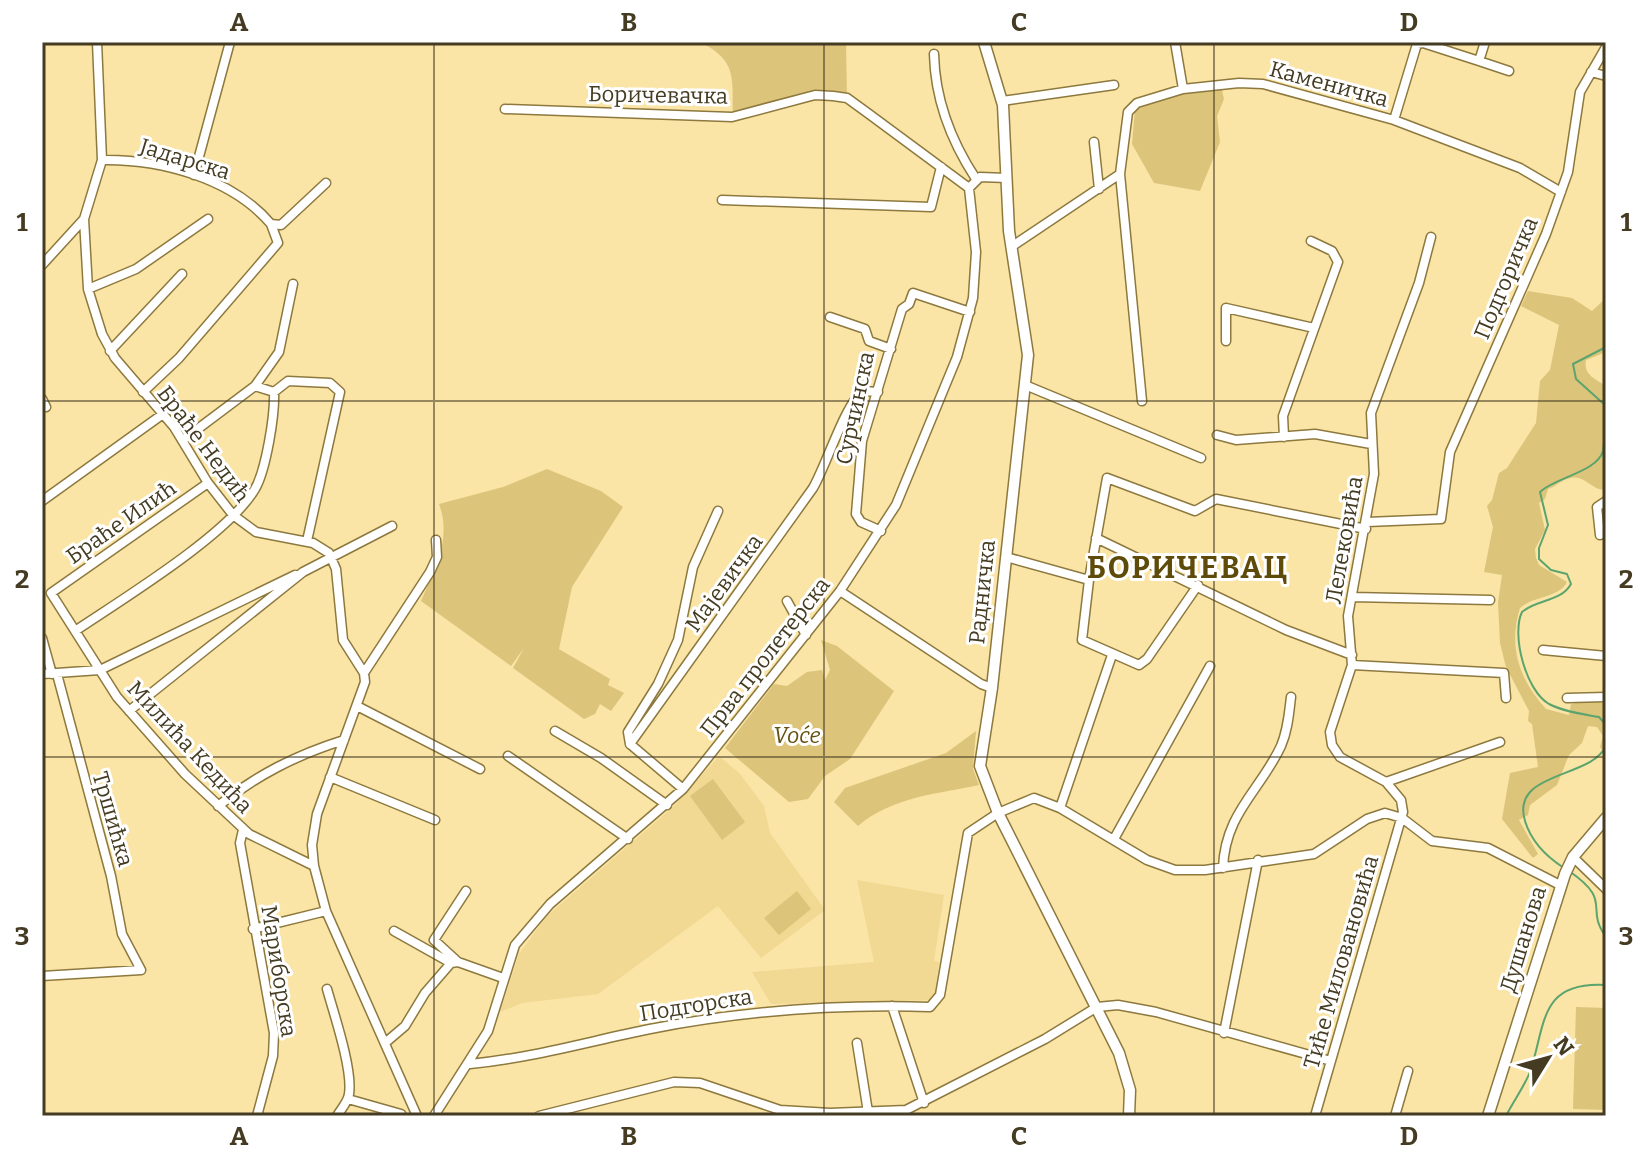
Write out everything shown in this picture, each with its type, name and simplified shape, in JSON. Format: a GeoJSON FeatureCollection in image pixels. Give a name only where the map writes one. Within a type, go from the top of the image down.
{"type":"FeatureCollection","features":[{"type":"Feature","properties":{"kind":"street","name":"Браће Недић"},"geometry":{"type":"LineString","coordinates":[[97,42],[102,160],[84,219],[88,289],[95,316],[110,351],[183,440],[208,483],[233,515],[256,532],[307,541],[322,547],[331,556]]}},
{"type":"Feature","properties":{"kind":"street"},"geometry":{"type":"LineString","coordinates":[[194,175],[230,42]]}},
{"type":"Feature","properties":{"kind":"street","name":"Радничка"},"geometry":{"type":"LineString","coordinates":[[984,42],[1002,101],[1011,247],[1028,348],[992,688],[980,758],[998,813],[1097,1007],[1125,1070],[1130,1090],[1129,1116]]}},
{"type":"Feature","properties":{"kind":"street"},"geometry":{"type":"LineString","coordinates":[[1175,42],[1183,89]]}},
{"type":"Feature","properties":{"kind":"street"},"geometry":{"type":"LineString","coordinates":[[1479,61],[1485,42]]}},
{"type":"Feature","properties":{"kind":"street"},"geometry":{"type":"LineString","coordinates":[[1394,120],[1417,44],[1423,43],[1509,71]]}},
{"type":"Feature","properties":{"kind":"street","name":"Подгоричка"},"geometry":{"type":"LineString","coordinates":[[1367,525],[1438,522],[1442,515],[1450,452],[1546,234],[1572,150],[1580,92],[1606,47]]}},
{"type":"Feature","properties":{"kind":"street"},"geometry":{"type":"LineString","coordinates":[[934,54],[935,85],[945,115],[959,151],[976,179]]}},
{"type":"Feature","properties":{"kind":"street"},"geometry":{"type":"LineString","coordinates":[[1591,72],[1606,76]]}},
{"type":"Feature","properties":{"kind":"street","name":"Каменичка"},"geometry":{"type":"LineString","coordinates":[[1120,174],[1128,112],[1137,103],[1183,89],[1251,82],[1394,120],[1520,168],[1561,192]]}},
{"type":"Feature","properties":{"kind":"street"},"geometry":{"type":"LineString","coordinates":[[1002,101],[1114,85]]}},
{"type":"Feature","properties":{"kind":"street","name":"Боричевачка"},"geometry":{"type":"LineString","coordinates":[[505,109],[732,117],[815,95],[847,98],[969,188]]}},
{"type":"Feature","properties":{"kind":"street"},"geometry":{"type":"LineString","coordinates":[[1094,142],[1099,189]]}},
{"type":"Feature","properties":{"kind":"street","name":"Јадарска"},"geometry":{"type":"LineString","coordinates":[[102,160],[133,160],[194,175],[242,196],[271,224]]}},
{"type":"Feature","properties":{"kind":"street"},"geometry":{"type":"LineString","coordinates":[[722,200],[931,207],[941,167]]}},
{"type":"Feature","properties":{"kind":"street"},"geometry":{"type":"LineString","coordinates":[[1011,247],[1120,174]]}},
{"type":"Feature","properties":{"kind":"street"},"geometry":{"type":"LineString","coordinates":[[1120,174],[1142,401]]}},
{"type":"Feature","properties":{"kind":"street"},"geometry":{"type":"LineString","coordinates":[[976,179],[1007,178]]}},
{"type":"Feature","properties":{"kind":"street"},"geometry":{"type":"LineString","coordinates":[[969,188],[976,179]]}},
{"type":"Feature","properties":{"kind":"street"},"geometry":{"type":"LineString","coordinates":[[143,392],[179,358],[278,243],[271,224],[281,225],[326,183]]}},
{"type":"Feature","properties":{"kind":"street","name":"Прва пролетерска"},"geometry":{"type":"LineString","coordinates":[[434,1116],[470,1064],[488,1031],[515,945],[550,904],[683,789],[840,591],[881,531],[906,486],[957,357],[970,312],[977,260],[969,188]]}},
{"type":"Feature","properties":{"kind":"street"},"geometry":{"type":"LineString","coordinates":[[42,265],[84,219]]}},
{"type":"Feature","properties":{"kind":"street"},"geometry":{"type":"LineString","coordinates":[[88,289],[136,269],[208,219]]}},
{"type":"Feature","properties":{"kind":"street","name":"Лелековића"},"geometry":{"type":"LineString","coordinates":[[1386,782],[1348,763],[1330,741],[1352,660],[1348,624],[1374,474],[1370,421],[1377,392],[1415,295],[1431,237]]}},
{"type":"Feature","properties":{"kind":"street"},"geometry":{"type":"LineString","coordinates":[[1284,437],[1283,416],[1338,259],[1332,251],[1311,241]]}},
{"type":"Feature","properties":{"kind":"street"},"geometry":{"type":"LineString","coordinates":[[110,351],[182,274]]}},
{"type":"Feature","properties":{"kind":"street"},"geometry":{"type":"LineString","coordinates":[[183,440],[255,386],[279,352],[293,284]]}},
{"type":"Feature","properties":{"kind":"street"},"geometry":{"type":"LineString","coordinates":[[891,349],[902,309],[909,304],[913,293],[970,312]]}},
{"type":"Feature","properties":{"kind":"street"},"geometry":{"type":"LineString","coordinates":[[1226,341],[1226,308],[1314,328]]}},
{"type":"Feature","properties":{"kind":"street","name":"Сурчинска"},"geometry":{"type":"LineString","coordinates":[[830,317],[865,329],[869,341],[891,349],[862,441],[856,514],[861,522],[881,531]]}},
{"type":"Feature","properties":{"kind":"street"},"geometry":{"type":"LineString","coordinates":[[75,631],[233,515],[257,485],[274,392],[288,381],[330,383],[340,392],[307,541]]}},
{"type":"Feature","properties":{"kind":"street"},"geometry":{"type":"LineString","coordinates":[[1025,385],[1201,458]]}},
{"type":"Feature","properties":{"kind":"street"},"geometry":{"type":"LineString","coordinates":[[255,386],[274,392]]}},
{"type":"Feature","properties":{"kind":"street","name":"Мајевичка"},"geometry":{"type":"LineString","coordinates":[[630,744],[813,488],[827,463],[852,400],[863,391],[878,392]]}},
{"type":"Feature","properties":{"kind":"street"},"geometry":{"type":"LineString","coordinates":[[42,501],[163,414]]}},
{"type":"Feature","properties":{"kind":"street"},"geometry":{"type":"LineString","coordinates":[[1217,435],[1236,440],[1315,434],[1371,444]]}},
{"type":"Feature","properties":{"kind":"street"},"geometry":{"type":"LineString","coordinates":[[1198,585],[1143,664],[1085,644],[1081,638],[1107,478],[1195,511],[1216,499],[1367,525]]}},
{"type":"Feature","properties":{"kind":"street","name":"Браће Илић"},"geometry":{"type":"LineString","coordinates":[[100,670],[51,593],[208,483]]}},
{"type":"Feature","properties":{"kind":"street"},"geometry":{"type":"LineString","coordinates":[[1600,535],[1597,507],[1606,501]]}},
{"type":"Feature","properties":{"kind":"street"},"geometry":{"type":"LineString","coordinates":[[683,789],[630,744],[628,732],[667,666],[684,621],[697,556],[718,511]]}},
{"type":"Feature","properties":{"kind":"street"},"geometry":{"type":"LineString","coordinates":[[100,670],[392,526]]}},
{"type":"Feature","properties":{"kind":"street"},"geometry":{"type":"LineString","coordinates":[[1096,538],[1352,660],[1504,673],[1506,698]]}},
{"type":"Feature","properties":{"kind":"street"},"geometry":{"type":"LineString","coordinates":[[364,673],[430,572],[437,557],[436,540]]}},
{"type":"Feature","properties":{"kind":"street"},"geometry":{"type":"LineString","coordinates":[[331,556],[336,569],[343,640],[364,673],[365,682],[315,823],[314,866],[326,911],[415,1113],[400,1115],[348,1099]]}},
{"type":"Feature","properties":{"kind":"street"},"geometry":{"type":"LineString","coordinates":[[1006,557],[1089,580]]}},
{"type":"Feature","properties":{"kind":"street"},"geometry":{"type":"LineString","coordinates":[[129,711],[303,572]]}},
{"type":"Feature","properties":{"kind":"street"},"geometry":{"type":"LineString","coordinates":[[840,591],[981,684],[992,688]]}},
{"type":"Feature","properties":{"kind":"street"},"geometry":{"type":"LineString","coordinates":[[1352,597],[1490,600]]}},
{"type":"Feature","properties":{"kind":"street"},"geometry":{"type":"LineString","coordinates":[[787,601],[806,635]]}},
{"type":"Feature","properties":{"kind":"street","name":"Тршићка"},"geometry":{"type":"LineString","coordinates":[[42,638],[111,876],[122,934],[141,970],[42,976]]}},
{"type":"Feature","properties":{"kind":"street"},"geometry":{"type":"LineString","coordinates":[[1543,650],[1606,656]]}},
{"type":"Feature","properties":{"kind":"street"},"geometry":{"type":"LineString","coordinates":[[1060,808],[1112,655]]}},
{"type":"Feature","properties":{"kind":"street"},"geometry":{"type":"LineString","coordinates":[[667,666],[679,659],[689,662]]}},
{"type":"Feature","properties":{"kind":"street"},"geometry":{"type":"LineString","coordinates":[[1114,839],[1210,666]]}},
{"type":"Feature","properties":{"kind":"street","name":"Милића Кедића"},"geometry":{"type":"LineString","coordinates":[[50,674],[100,670],[129,711],[243,830],[314,866]]}},
{"type":"Feature","properties":{"kind":"street"},"geometry":{"type":"LineString","coordinates":[[1223,868],[1226,839],[1239,809],[1284,737],[1291,697]]}},
{"type":"Feature","properties":{"kind":"street"},"geometry":{"type":"LineString","coordinates":[[1567,698],[1606,697]]}},
{"type":"Feature","properties":{"kind":"street"},"geometry":{"type":"LineString","coordinates":[[357,706],[480,769]]}},
{"type":"Feature","properties":{"kind":"street"},"geometry":{"type":"LineString","coordinates":[[555,731],[611,764],[667,805]]}},
{"type":"Feature","properties":{"kind":"street"},"geometry":{"type":"LineString","coordinates":[[218,806],[269,770],[296,756],[344,740]]}},
{"type":"Feature","properties":{"kind":"street"},"geometry":{"type":"LineString","coordinates":[[1402,818],[1401,800],[1386,782],[1500,742]]}},
{"type":"Feature","properties":{"kind":"street"},"geometry":{"type":"LineString","coordinates":[[508,756],[628,839]]}},
{"type":"Feature","properties":{"kind":"street"},"geometry":{"type":"LineString","coordinates":[[330,777],[435,820]]}},
{"type":"Feature","properties":{"kind":"street"},"geometry":{"type":"LineString","coordinates":[[998,813],[1034,798],[1060,808],[1147,860],[1175,870],[1223,868],[1258,860],[1314,854],[1380,813],[1402,818],[1432,841],[1488,848],[1567,870],[1606,889]]}},
{"type":"Feature","properties":{"kind":"street","name":"Подгорска"},"geometry":{"type":"LineString","coordinates":[[470,1064],[522,1059],[650,1029],[737,1015],[794,1009],[930,1007],[940,995],[968,833],[998,813]]}},
{"type":"Feature","properties":{"kind":"street","name":"Тиће Миловановића"},"geometry":{"type":"LineString","coordinates":[[1315,1116],[1402,818]]}},
{"type":"Feature","properties":{"kind":"street"},"geometry":{"type":"LineString","coordinates":[[1567,870],[1606,818]]}},
{"type":"Feature","properties":{"kind":"street","name":"Мариборска"},"geometry":{"type":"LineString","coordinates":[[243,830],[240,843],[274,1042],[257,1116]]}},
{"type":"Feature","properties":{"kind":"street"},"geometry":{"type":"LineString","coordinates":[[1224,1033],[1258,860]]}},
{"type":"Feature","properties":{"kind":"street","name":"Душанова"},"geometry":{"type":"LineString","coordinates":[[1488,1116],[1567,870]]}},
{"type":"Feature","properties":{"kind":"street"},"geometry":{"type":"LineString","coordinates":[[455,963],[434,940],[466,891]]}},
{"type":"Feature","properties":{"kind":"street"},"geometry":{"type":"LineString","coordinates":[[253,929],[326,911]]}},
{"type":"Feature","properties":{"kind":"street"},"geometry":{"type":"LineString","coordinates":[[394,931],[455,963],[503,978]]}},
{"type":"Feature","properties":{"kind":"street"},"geometry":{"type":"LineString","coordinates":[[385,1043],[405,1026],[425,993],[455,963]]}},
{"type":"Feature","properties":{"kind":"street"},"geometry":{"type":"LineString","coordinates":[[327,989],[341,1039],[348,1099],[337,1116]]}},
{"type":"Feature","properties":{"kind":"street"},"geometry":{"type":"LineString","coordinates":[[539,1116],[674,1082],[700,1083],[780,1110],[883,1114],[924,1103],[1045,1039],[1097,1007],[1132,1005],[1331,1061]]}},
{"type":"Feature","properties":{"kind":"street"},"geometry":{"type":"LineString","coordinates":[[892,1006],[924,1103]]}},
{"type":"Feature","properties":{"kind":"street"},"geometry":{"type":"LineString","coordinates":[[857,1043],[868,1112]]}},
{"type":"Feature","properties":{"kind":"street"},"geometry":{"type":"LineString","coordinates":[[1395,1116],[1408,1071]]}},
{"type":"Feature","properties":{"kind":"shaded area"},"geometry":{"type":"Polygon","coordinates":[[[719,756],[740,774],[764,806],[770,833],[825,910],[761,958],[718,906],[598,994],[522,1003],[500,1012],[519,954],[547,916],[674,806],[719,756]]]}},
{"type":"Feature","properties":{"kind":"shaded area"},"geometry":{"type":"Polygon","coordinates":[[[857,880],[944,895],[934,961],[939,962],[934,1000],[771,1004],[752,972],[874,962],[857,880]]]}},
{"type":"Feature","properties":{"kind":"green space"},"geometry":{"type":"Polygon","coordinates":[[[700,42],[846,42],[847,98],[824,95],[733,117],[732,81],[727,64],[721,56],[700,42]]]}},
{"type":"Feature","properties":{"kind":"green space"},"geometry":{"type":"Polygon","coordinates":[[[1222,90],[1224,99],[1217,116],[1220,142],[1200,191],[1154,183],[1132,144],[1135,109],[1190,91],[1222,90]]]}},
{"type":"Feature","properties":{"kind":"green space"},"geometry":{"type":"Polygon","coordinates":[[[1528,291],[1572,298],[1592,311],[1606,298],[1606,352],[1586,360],[1586,369],[1606,386],[1606,490],[1573,477],[1548,489],[1545,499],[1539,503],[1545,530],[1535,549],[1536,558],[1539,565],[1567,582],[1558,591],[1520,608],[1515,636],[1518,662],[1523,674],[1546,709],[1569,715],[1571,704],[1589,700],[1606,704],[1606,756],[1600,747],[1603,736],[1597,727],[1588,726],[1582,743],[1569,755],[1557,785],[1530,805],[1528,815],[1519,820],[1538,854],[1533,858],[1502,819],[1510,773],[1538,767],[1532,724],[1528,721],[1529,711],[1506,667],[1500,643],[1498,603],[1502,575],[1484,572],[1493,527],[1487,506],[1492,500],[1499,473],[1507,468],[1536,423],[1540,381],[1550,370],[1559,325],[1521,306],[1528,291]]]}},
{"type":"Feature","properties":{"kind":"green space"},"geometry":{"type":"Polygon","coordinates":[[[547,469],[601,491],[623,507],[572,587],[559,649],[610,679],[608,685],[624,693],[611,711],[600,704],[595,714],[584,719],[513,668],[524,648],[511,666],[421,601],[443,541],[443,517],[439,504],[503,487],[547,469]]]}},
{"type":"Feature","properties":{"kind":"green space","name":"Voće"},"geometry":{"type":"Polygon","coordinates":[[[821,640],[837,646],[894,691],[850,759],[825,776],[808,799],[789,802],[725,748],[774,684],[787,686],[807,672],[822,670],[825,680],[830,670],[821,640]]]}},
{"type":"Feature","properties":{"kind":"green space"},"geometry":{"type":"Polygon","coordinates":[[[976,731],[973,769],[979,785],[900,803],[871,816],[858,826],[834,802],[845,788],[946,753],[976,731]]]}},
{"type":"Feature","properties":{"kind":"green space"},"geometry":{"type":"Polygon","coordinates":[[[713,779],[745,822],[722,840],[690,796],[713,779]]]}},
{"type":"Feature","properties":{"kind":"green space"},"geometry":{"type":"Polygon","coordinates":[[[797,891],[811,909],[779,935],[764,918],[797,891]]]}},
{"type":"Feature","properties":{"kind":"green space"},"geometry":{"type":"Polygon","coordinates":[[[1576,1007],[1606,1008],[1606,1110],[1573,1109],[1576,1007]]]}},
{"type":"Feature","properties":{"kind":"waterway"},"geometry":{"type":"LineString","coordinates":[[1606,347],[1573,364],[1576,379],[1606,406]]}},
{"type":"Feature","properties":{"kind":"waterway"},"geometry":{"type":"LineString","coordinates":[[1606,432],[1603,451],[1593,464],[1540,492],[1548,525],[1539,548],[1539,559],[1551,570],[1567,574],[1571,584],[1561,594],[1522,612],[1518,634],[1527,675],[1541,697],[1561,709],[1599,717],[1606,725]]}},
{"type":"Feature","properties":{"kind":"waterway"},"geometry":{"type":"LineString","coordinates":[[1564,868],[1535,842],[1525,821],[1524,805],[1529,793],[1540,784],[1585,765],[1598,757],[1606,746]]}},
{"type":"Feature","properties":{"kind":"waterway"},"geometry":{"type":"LineString","coordinates":[[1569,871],[1591,890],[1597,918],[1606,937]]}},
{"type":"Feature","properties":{"kind":"waterway"},"geometry":{"type":"LineString","coordinates":[[1506,1116],[1530,1072],[1543,1022],[1557,998],[1568,990],[1606,985]]}},
{"type":"Feature","properties":{"kind":"district","name":"БОРИЧЕВАЦ"},"geometry":{"type":"Point","coordinates":[1188,568]}}]}
